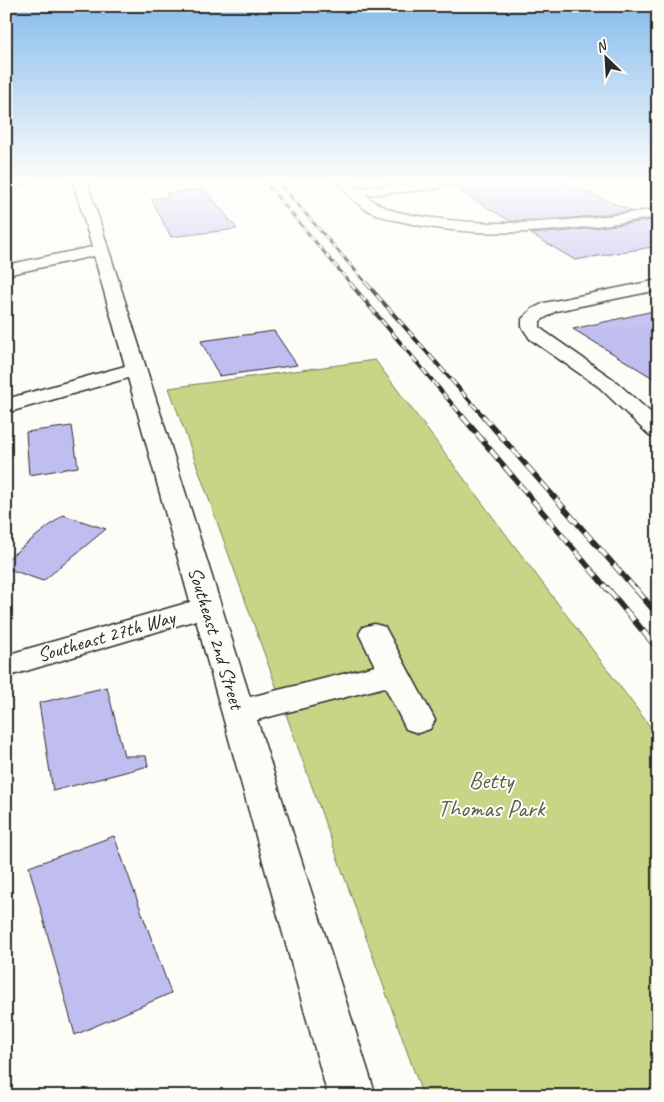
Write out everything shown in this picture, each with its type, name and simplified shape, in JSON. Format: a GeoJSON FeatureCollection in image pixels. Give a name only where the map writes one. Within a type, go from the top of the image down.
{"type":"FeatureCollection","features":[{"type":"Feature","properties":{"kind":"street","name":"Southeast 2nd Street"},"geometry":{"type":"LineString","coordinates":[[95,232],[352,1096]]}},
{"type":"Feature","properties":{"kind":"street"},"geometry":{"type":"LineString","coordinates":[[6,270],[100,250]]}},
{"type":"Feature","properties":{"kind":"street"},"geometry":{"type":"LineString","coordinates":[[658,285],[550,307],[531,319],[531,327],[537,336],[606,383],[658,432]]}},
{"type":"Feature","properties":{"kind":"street"},"geometry":{"type":"LineString","coordinates":[[6,406],[136,369]]}},
{"type":"Feature","properties":{"kind":"street","name":"Southeast 27th Way"},"geometry":{"type":"LineString","coordinates":[[6,666],[207,606]]}},
{"type":"Feature","properties":{"kind":"street"},"geometry":{"type":"LineString","coordinates":[[374,634],[418,720]]}},
{"type":"Feature","properties":{"kind":"street"},"geometry":{"type":"LineString","coordinates":[[238,712],[395,673]]}},
{"type":"Feature","properties":{"kind":"green space","name":"Betty Thomas Park"},"geometry":{"type":"Polygon","coordinates":[[[375,360],[658,737],[658,1096],[423,1096],[169,388],[375,360]]]}},
{"type":"Feature","properties":{"kind":"building"},"geometry":{"type":"Polygon","coordinates":[[[169,232],[209,232],[171,237],[169,232]]]}},
{"type":"Feature","properties":{"kind":"building"},"geometry":{"type":"Polygon","coordinates":[[[658,232],[658,246],[575,260],[531,234],[658,232]]]}},
{"type":"Feature","properties":{"kind":"building"},"geometry":{"type":"Polygon","coordinates":[[[658,310],[658,381],[573,329],[658,310]]]}},
{"type":"Feature","properties":{"kind":"building"},"geometry":{"type":"Polygon","coordinates":[[[274,331],[297,365],[219,376],[201,341],[274,331]]]}},
{"type":"Feature","properties":{"kind":"building"},"geometry":{"type":"Polygon","coordinates":[[[72,426],[78,467],[29,475],[26,432],[72,426]]]}},
{"type":"Feature","properties":{"kind":"building"},"geometry":{"type":"Polygon","coordinates":[[[63,515],[106,529],[43,581],[6,568],[6,560],[63,515]]]}},
{"type":"Feature","properties":{"kind":"building"},"geometry":{"type":"Polygon","coordinates":[[[107,687],[124,756],[146,756],[148,766],[53,791],[39,703],[107,687]]]}},
{"type":"Feature","properties":{"kind":"building"},"geometry":{"type":"Polygon","coordinates":[[[114,836],[171,993],[75,1035],[29,867],[114,836]]]}},
{"type":"Feature","properties":{"kind":"railway"},"geometry":{"type":"LineString","coordinates":[[307,232],[351,284]]}},
{"type":"Feature","properties":{"kind":"railway"},"geometry":{"type":"LineString","coordinates":[[322,232],[367,284]]}},
{"type":"Feature","properties":{"kind":"railway"},"geometry":{"type":"LineString","coordinates":[[350,283],[463,417]]}},
{"type":"Feature","properties":{"kind":"railway"},"geometry":{"type":"LineString","coordinates":[[366,283],[484,417]]}},
{"type":"Feature","properties":{"kind":"railway"},"geometry":{"type":"LineString","coordinates":[[462,416],[608,590]]}},
{"type":"Feature","properties":{"kind":"railway"},"geometry":{"type":"LineString","coordinates":[[483,416],[636,590]]}},
{"type":"Feature","properties":{"kind":"railway"},"geometry":{"type":"LineString","coordinates":[[607,588],[658,649]]}},
{"type":"Feature","properties":{"kind":"railway"},"geometry":{"type":"LineString","coordinates":[[635,588],[658,615]]}}]}
